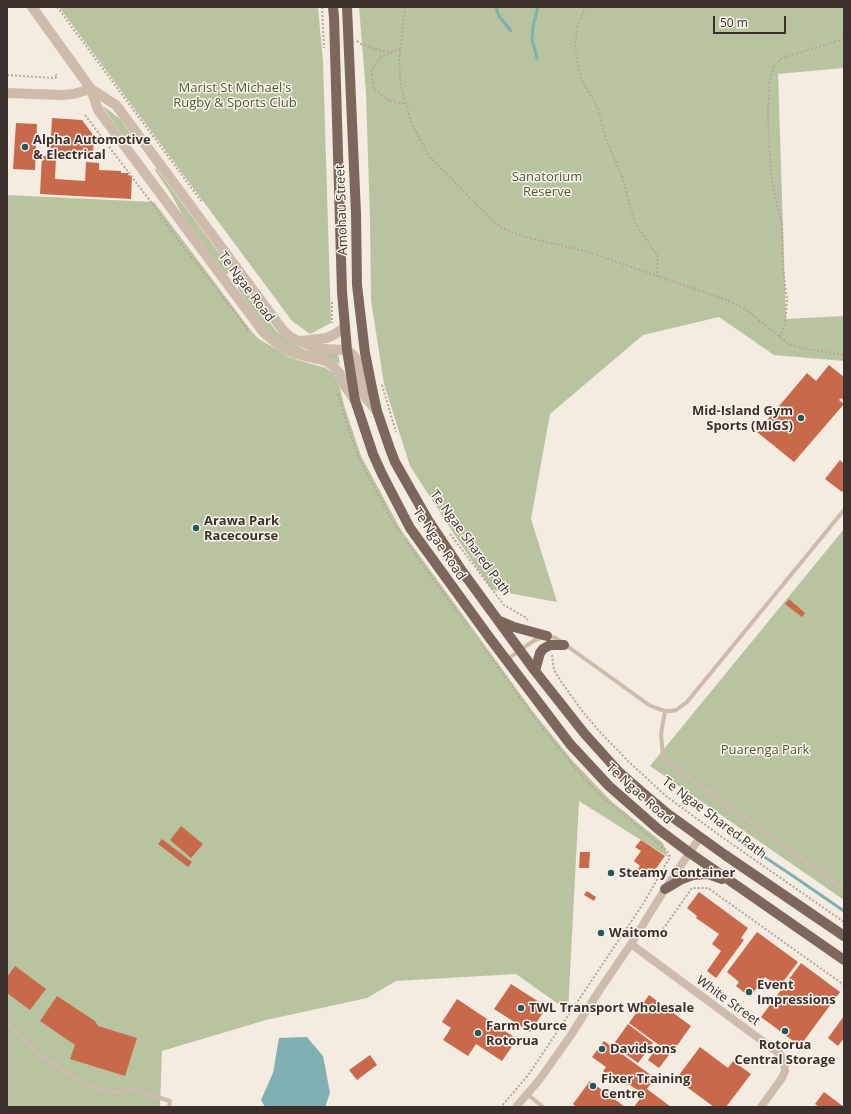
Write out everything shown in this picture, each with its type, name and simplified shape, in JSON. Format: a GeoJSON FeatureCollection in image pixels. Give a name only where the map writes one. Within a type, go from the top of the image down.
{"type":"FeatureCollection","features":[{"type":"Feature","properties":{"kind":"main road","name":"Amohau Street"},"geometry":{"type":"LineString","coordinates":[[333,7],[342,292],[347,350],[356,400]]}},
{"type":"Feature","properties":{"kind":"main road","name":"Amohau Street"},"geometry":{"type":"LineString","coordinates":[[347,7],[356,214],[357,285],[366,353],[377,411]]}},
{"type":"Feature","properties":{"kind":"main road","name":"Te Ngae Road"},"geometry":{"type":"LineString","coordinates":[[356,400],[373,454],[410,528],[451,586],[570,744],[609,786],[658,829],[731,882],[844,960]]}},
{"type":"Feature","properties":{"kind":"main road","name":"Te Ngae Road"},"geometry":{"type":"LineString","coordinates":[[377,411],[395,462],[428,520],[462,571],[584,733],[619,772],[668,814],[725,855],[844,936]]}},
{"type":"Feature","properties":{"kind":"main road"},"geometry":{"type":"LineString","coordinates":[[499,620],[514,627],[547,636]]}},
{"type":"Feature","properties":{"kind":"main road"},"geometry":{"type":"LineString","coordinates":[[536,671],[540,653],[543,649],[550,645],[564,644]]}},
{"type":"Feature","properties":{"kind":"main road"},"geometry":{"type":"LineString","coordinates":[[665,889],[682,879],[693,875],[708,874],[731,882]]}},
{"type":"Feature","properties":{"kind":"street","name":"Te Ngae Road"},"geometry":{"type":"LineString","coordinates":[[32,7],[91,89],[98,110],[264,334],[281,347],[296,354],[326,361],[333,366],[340,374],[345,386],[356,400]]}},
{"type":"Feature","properties":{"kind":"street","name":"Te Ngae Road"},"geometry":{"type":"LineString","coordinates":[[91,89],[116,105],[282,329],[290,337],[299,342],[323,349],[347,350],[354,356],[358,363],[365,397],[377,411]]}},
{"type":"Feature","properties":{"kind":"street"},"geometry":{"type":"LineString","coordinates":[[7,93],[62,95],[73,94],[91,89]]}},
{"type":"Feature","properties":{"kind":"street"},"geometry":{"type":"LineString","coordinates":[[143,170],[157,160]]}},
{"type":"Feature","properties":{"kind":"street"},"geometry":{"type":"LineString","coordinates":[[227,284],[241,274]]}},
{"type":"Feature","properties":{"kind":"street"},"geometry":{"type":"LineString","coordinates":[[299,342],[327,338],[345,327]]}},
{"type":"Feature","properties":{"kind":"street"},"geometry":{"type":"LineString","coordinates":[[516,1107],[540,1079],[571,1035],[700,837]]}},
{"type":"Feature","properties":{"kind":"street","name":"White Street"},"geometry":{"type":"LineString","coordinates":[[631,944],[780,1054],[784,1062],[785,1071],[782,1078],[761,1107]]}},
{"type":"Feature","properties":{"kind":"lane"},"geometry":{"type":"LineString","coordinates":[[507,660],[534,640],[547,636],[556,638],[649,705],[665,711],[676,710],[687,702],[844,510]]}},
{"type":"Feature","properties":{"kind":"lane"},"geometry":{"type":"LineString","coordinates":[[665,711],[661,734],[663,756],[666,761],[844,889]]}},
{"type":"Feature","properties":{"kind":"lane"},"geometry":{"type":"LineString","coordinates":[[7,1022],[42,1057],[89,1086],[115,1093],[133,1089],[170,1101],[169,1107]]}},
{"type":"Feature","properties":{"kind":"lane"},"geometry":{"type":"LineString","coordinates":[[527,1094],[543,1107]]}},
{"type":"Feature","properties":{"kind":"path"},"geometry":{"type":"LineString","coordinates":[[57,7],[202,202]]}},
{"type":"Feature","properties":{"kind":"path"},"geometry":{"type":"LineString","coordinates":[[405,7],[399,61],[401,88],[412,124],[429,156],[495,223],[502,228],[522,236],[588,252],[724,299],[744,308],[786,343],[801,348],[844,355]]}},
{"type":"Feature","properties":{"kind":"path"},"geometry":{"type":"LineString","coordinates":[[585,7],[578,24],[575,47],[581,79],[599,110],[604,134],[623,178],[634,221],[658,257],[657,275]]}},
{"type":"Feature","properties":{"kind":"path"},"geometry":{"type":"LineString","coordinates":[[348,34],[361,44],[381,51],[392,52]]}},
{"type":"Feature","properties":{"kind":"path"},"geometry":{"type":"LineString","coordinates":[[780,337],[785,324],[788,300],[783,270],[782,225],[773,188],[769,149],[768,109],[770,80],[774,66],[782,58],[844,39]]}},
{"type":"Feature","properties":{"kind":"path"},"geometry":{"type":"LineString","coordinates":[[357,41],[357,48]]}},
{"type":"Feature","properties":{"kind":"path"},"geometry":{"type":"LineString","coordinates":[[400,49],[380,58],[371,72],[374,89],[389,101],[406,104]]}},
{"type":"Feature","properties":{"kind":"path"},"geometry":{"type":"LineString","coordinates":[[7,76],[53,78],[57,77],[56,74]]}},
{"type":"Feature","properties":{"kind":"path"},"geometry":{"type":"LineString","coordinates":[[85,115],[175,236],[209,278],[246,328],[254,336]]}},
{"type":"Feature","properties":{"kind":"path"},"geometry":{"type":"LineString","coordinates":[[380,378],[397,439]]}},
{"type":"Feature","properties":{"kind":"path"},"geometry":{"type":"LineString","coordinates":[[338,392],[358,456],[390,517],[417,557],[472,632]]}},
{"type":"Feature","properties":{"kind":"path","name":"Te Ngae Shared Path"},"geometry":{"type":"LineString","coordinates":[[449,533],[504,605],[525,617],[529,622]]}},
{"type":"Feature","properties":{"kind":"path"},"geometry":{"type":"LineString","coordinates":[[481,644],[537,721],[580,774],[599,794],[667,851],[670,857],[639,910],[554,1037],[528,1074],[501,1107]]}},
{"type":"Feature","properties":{"kind":"path","name":"Te Ngae Shared Path"},"geometry":{"type":"LineString","coordinates":[[550,652],[554,670],[583,712],[628,761],[666,796],[726,840],[844,922]]}},
{"type":"Feature","properties":{"kind":"path"},"geometry":{"type":"LineString","coordinates":[[656,939],[692,888],[708,888],[844,985]]}},
{"type":"Feature","properties":{"kind":"green space","name":"Marist St Michael's Rugby & Sports Club"},"geometry":{"type":"Polygon","coordinates":[[[59,7],[318,7],[323,61],[331,323],[310,334],[292,321],[59,7]]]}},
{"type":"Feature","properties":{"kind":"green space","name":"Sanatorium Reserve"},"geometry":{"type":"Polygon","coordinates":[[[359,7],[844,7],[844,68],[778,74],[786,319],[844,316],[844,361],[774,355],[719,317],[643,335],[550,414],[531,519],[557,602],[492,590],[410,466],[384,384],[371,300],[366,93],[359,7]]]}},
{"type":"Feature","properties":{"kind":"green space"},"geometry":{"type":"Polygon","coordinates":[[[102,106],[120,119],[137,143],[135,144],[122,134],[102,106]]]}},
{"type":"Feature","properties":{"kind":"green space"},"geometry":{"type":"Polygon","coordinates":[[[156,168],[230,268],[231,271],[228,274],[225,273],[183,216],[155,170],[156,168]]]}},
{"type":"Feature","properties":{"kind":"green space","name":"Arawa Park Racecourse"},"geometry":{"type":"Polygon","coordinates":[[[7,195],[154,202],[252,332],[259,339],[291,358],[326,368],[333,373],[338,381],[345,408],[361,456],[401,530],[534,713],[572,760],[611,801],[663,843],[668,857],[579,801],[568,1011],[516,974],[396,981],[367,998],[266,1020],[162,1051],[160,1107],[7,1107],[7,195]]]}},
{"type":"Feature","properties":{"kind":"green space"},"geometry":{"type":"Polygon","coordinates":[[[241,286],[276,331],[290,342],[305,350],[338,354],[340,364],[328,357],[291,349],[270,334],[238,289],[238,287],[241,286]]]}},
{"type":"Feature","properties":{"kind":"green space","name":"Puarenga Park"},"geometry":{"type":"Polygon","coordinates":[[[844,529],[844,900],[650,766],[844,529]]]}},
{"type":"Feature","properties":{"kind":"water"},"geometry":{"type":"Polygon","coordinates":[[[307,1037],[323,1056],[330,1093],[325,1107],[265,1107],[261,1100],[273,1073],[279,1038],[307,1037]]]}},
{"type":"Feature","properties":{"kind":"building"},"geometry":{"type":"Polygon","coordinates":[[[52,118],[82,120],[94,136],[93,154],[75,153],[75,157],[50,156],[52,118]]]}},
{"type":"Feature","properties":{"kind":"building","name":"Alpha Automotive & Electrical"},"geometry":{"type":"Polygon","coordinates":[[[16,123],[37,124],[35,170],[13,169],[16,123]]]}},
{"type":"Feature","properties":{"kind":"building"},"geometry":{"type":"Polygon","coordinates":[[[42,156],[56,157],[55,179],[85,181],[86,162],[99,163],[99,170],[121,171],[121,173],[128,173],[128,175],[132,176],[131,199],[40,194],[42,156]]]}},
{"type":"Feature","properties":{"kind":"building","name":"Mid-Island Gym Sports (MIGS)"},"geometry":{"type":"Polygon","coordinates":[[[829,365],[844,377],[844,400],[841,398],[839,400],[844,404],[794,462],[757,432],[807,373],[816,381],[829,365]]]}},
{"type":"Feature","properties":{"kind":"building"},"geometry":{"type":"Polygon","coordinates":[[[840,460],[844,464],[844,489],[842,492],[825,479],[840,460]]]}},
{"type":"Feature","properties":{"kind":"building"},"geometry":{"type":"Polygon","coordinates":[[[789,599],[805,613],[802,617],[785,604],[789,599]]]}},
{"type":"Feature","properties":{"kind":"building"},"geometry":{"type":"Polygon","coordinates":[[[181,826],[203,844],[191,858],[170,840],[181,826]]]}},
{"type":"Feature","properties":{"kind":"building"},"geometry":{"type":"Polygon","coordinates":[[[162,839],[192,862],[188,867],[158,844],[162,839]]]}},
{"type":"Feature","properties":{"kind":"building"},"geometry":{"type":"Polygon","coordinates":[[[641,840],[665,856],[652,874],[647,870],[642,878],[635,873],[640,866],[634,861],[641,851],[635,847],[641,840]]]}},
{"type":"Feature","properties":{"kind":"building"},"geometry":{"type":"Polygon","coordinates":[[[580,852],[590,852],[589,868],[579,868],[580,852]]]}},
{"type":"Feature","properties":{"kind":"building"},"geometry":{"type":"Polygon","coordinates":[[[587,891],[596,897],[594,901],[584,895],[587,891]]]}},
{"type":"Feature","properties":{"kind":"building"},"geometry":{"type":"Polygon","coordinates":[[[699,892],[748,928],[741,938],[744,940],[716,978],[707,971],[721,951],[712,944],[719,934],[696,918],[697,916],[687,908],[699,892]]]}},
{"type":"Feature","properties":{"kind":"building"},"geometry":{"type":"Polygon","coordinates":[[[757,932],[798,962],[779,987],[765,977],[750,997],[736,986],[739,982],[727,972],[757,932]]]}},
{"type":"Feature","properties":{"kind":"building"},"geometry":{"type":"Polygon","coordinates":[[[801,963],[840,992],[800,1046],[761,1017],[801,963]]]}},
{"type":"Feature","properties":{"kind":"building"},"geometry":{"type":"Polygon","coordinates":[[[15,966],[46,989],[30,1010],[7,993],[7,977],[15,966]]]}},
{"type":"Feature","properties":{"kind":"building","name":"TWL Transport Wholesale"},"geometry":{"type":"Polygon","coordinates":[[[511,984],[547,1007],[530,1032],[494,1009],[511,984]]]}},
{"type":"Feature","properties":{"kind":"building"},"geometry":{"type":"Polygon","coordinates":[[[649,995],[691,1026],[671,1054],[629,1023],[649,995]]]}},
{"type":"Feature","properties":{"kind":"building"},"geometry":{"type":"Polygon","coordinates":[[[57,996],[95,1021],[98,1026],[137,1038],[125,1076],[70,1059],[75,1045],[40,1021],[57,996]]]}},
{"type":"Feature","properties":{"kind":"building","name":"Farm Source Rotorua"},"geometry":{"type":"Polygon","coordinates":[[[457,999],[517,1039],[502,1061],[476,1044],[468,1056],[443,1040],[451,1028],[442,1022],[457,999]]]}},
{"type":"Feature","properties":{"kind":"building"},"geometry":{"type":"Polygon","coordinates":[[[844,1016],[844,1038],[838,1046],[828,1038],[844,1016]]]}},
{"type":"Feature","properties":{"kind":"building"},"geometry":{"type":"Polygon","coordinates":[[[628,1024],[653,1043],[638,1063],[613,1045],[628,1024]]]}},
{"type":"Feature","properties":{"kind":"building"},"geometry":{"type":"Polygon","coordinates":[[[604,1041],[655,1078],[643,1094],[630,1085],[620,1083],[603,1071],[606,1067],[592,1057],[604,1041]]]}},
{"type":"Feature","properties":{"kind":"building"},"geometry":{"type":"Polygon","coordinates":[[[658,1046],[669,1055],[659,1068],[648,1060],[658,1046]]]}},
{"type":"Feature","properties":{"kind":"building"},"geometry":{"type":"Polygon","coordinates":[[[700,1047],[728,1068],[733,1061],[751,1074],[726,1107],[714,1107],[676,1079],[700,1047]]]}},
{"type":"Feature","properties":{"kind":"building"},"geometry":{"type":"Polygon","coordinates":[[[370,1055],[377,1065],[357,1080],[349,1070],[370,1055]]]}},
{"type":"Feature","properties":{"kind":"building"},"geometry":{"type":"Polygon","coordinates":[[[590,1081],[625,1107],[574,1107],[575,1106],[573,1104],[590,1081]]]}},
{"type":"Feature","properties":{"kind":"building"},"geometry":{"type":"Polygon","coordinates":[[[647,1089],[671,1107],[634,1107],[647,1089]]]}},
{"type":"Feature","properties":{"kind":"building"},"geometry":{"type":"Polygon","coordinates":[[[824,1092],[844,1107],[819,1107],[815,1104],[824,1092]]]}},
{"type":"Feature","properties":{"kind":"waterway"},"geometry":{"type":"LineString","coordinates":[[496,7],[499,16],[511,31]]}},
{"type":"Feature","properties":{"kind":"waterway"},"geometry":{"type":"LineString","coordinates":[[537,58],[532,39],[533,26],[538,7]]}},
{"type":"Feature","properties":{"kind":"waterway"},"geometry":{"type":"LineString","coordinates":[[739,840],[844,911]]}},
{"type":"Feature","properties":{"kind":"place","name":"Alpha Automotive & Electrical"},"geometry":{"type":"Point","coordinates":[25,147]}},
{"type":"Feature","properties":{"kind":"place","name":"Mid-Island Gym Sports (MIGS)"},"geometry":{"type":"Point","coordinates":[801,418]}},
{"type":"Feature","properties":{"kind":"place","name":"Arawa Park Racecourse"},"geometry":{"type":"Point","coordinates":[196,528]}},
{"type":"Feature","properties":{"kind":"place","name":"Steamy Container"},"geometry":{"type":"Point","coordinates":[611,873]}},
{"type":"Feature","properties":{"kind":"place","name":"Waitomo"},"geometry":{"type":"Point","coordinates":[601,933]}},
{"type":"Feature","properties":{"kind":"place","name":"Event Impressions"},"geometry":{"type":"Point","coordinates":[749,992]}},
{"type":"Feature","properties":{"kind":"place","name":"TWL Transport Wholesale"},"geometry":{"type":"Point","coordinates":[521,1008]}},
{"type":"Feature","properties":{"kind":"place","name":"Rotorua Central Storage"},"geometry":{"type":"Point","coordinates":[785,1031]}},
{"type":"Feature","properties":{"kind":"place","name":"Farm Source Rotorua"},"geometry":{"type":"Point","coordinates":[478,1033]}},
{"type":"Feature","properties":{"kind":"place","name":"Davidsons"},"geometry":{"type":"Point","coordinates":[602,1049]}},
{"type":"Feature","properties":{"kind":"place","name":"Fixer Training Centre"},"geometry":{"type":"Point","coordinates":[593,1086]}}]}
